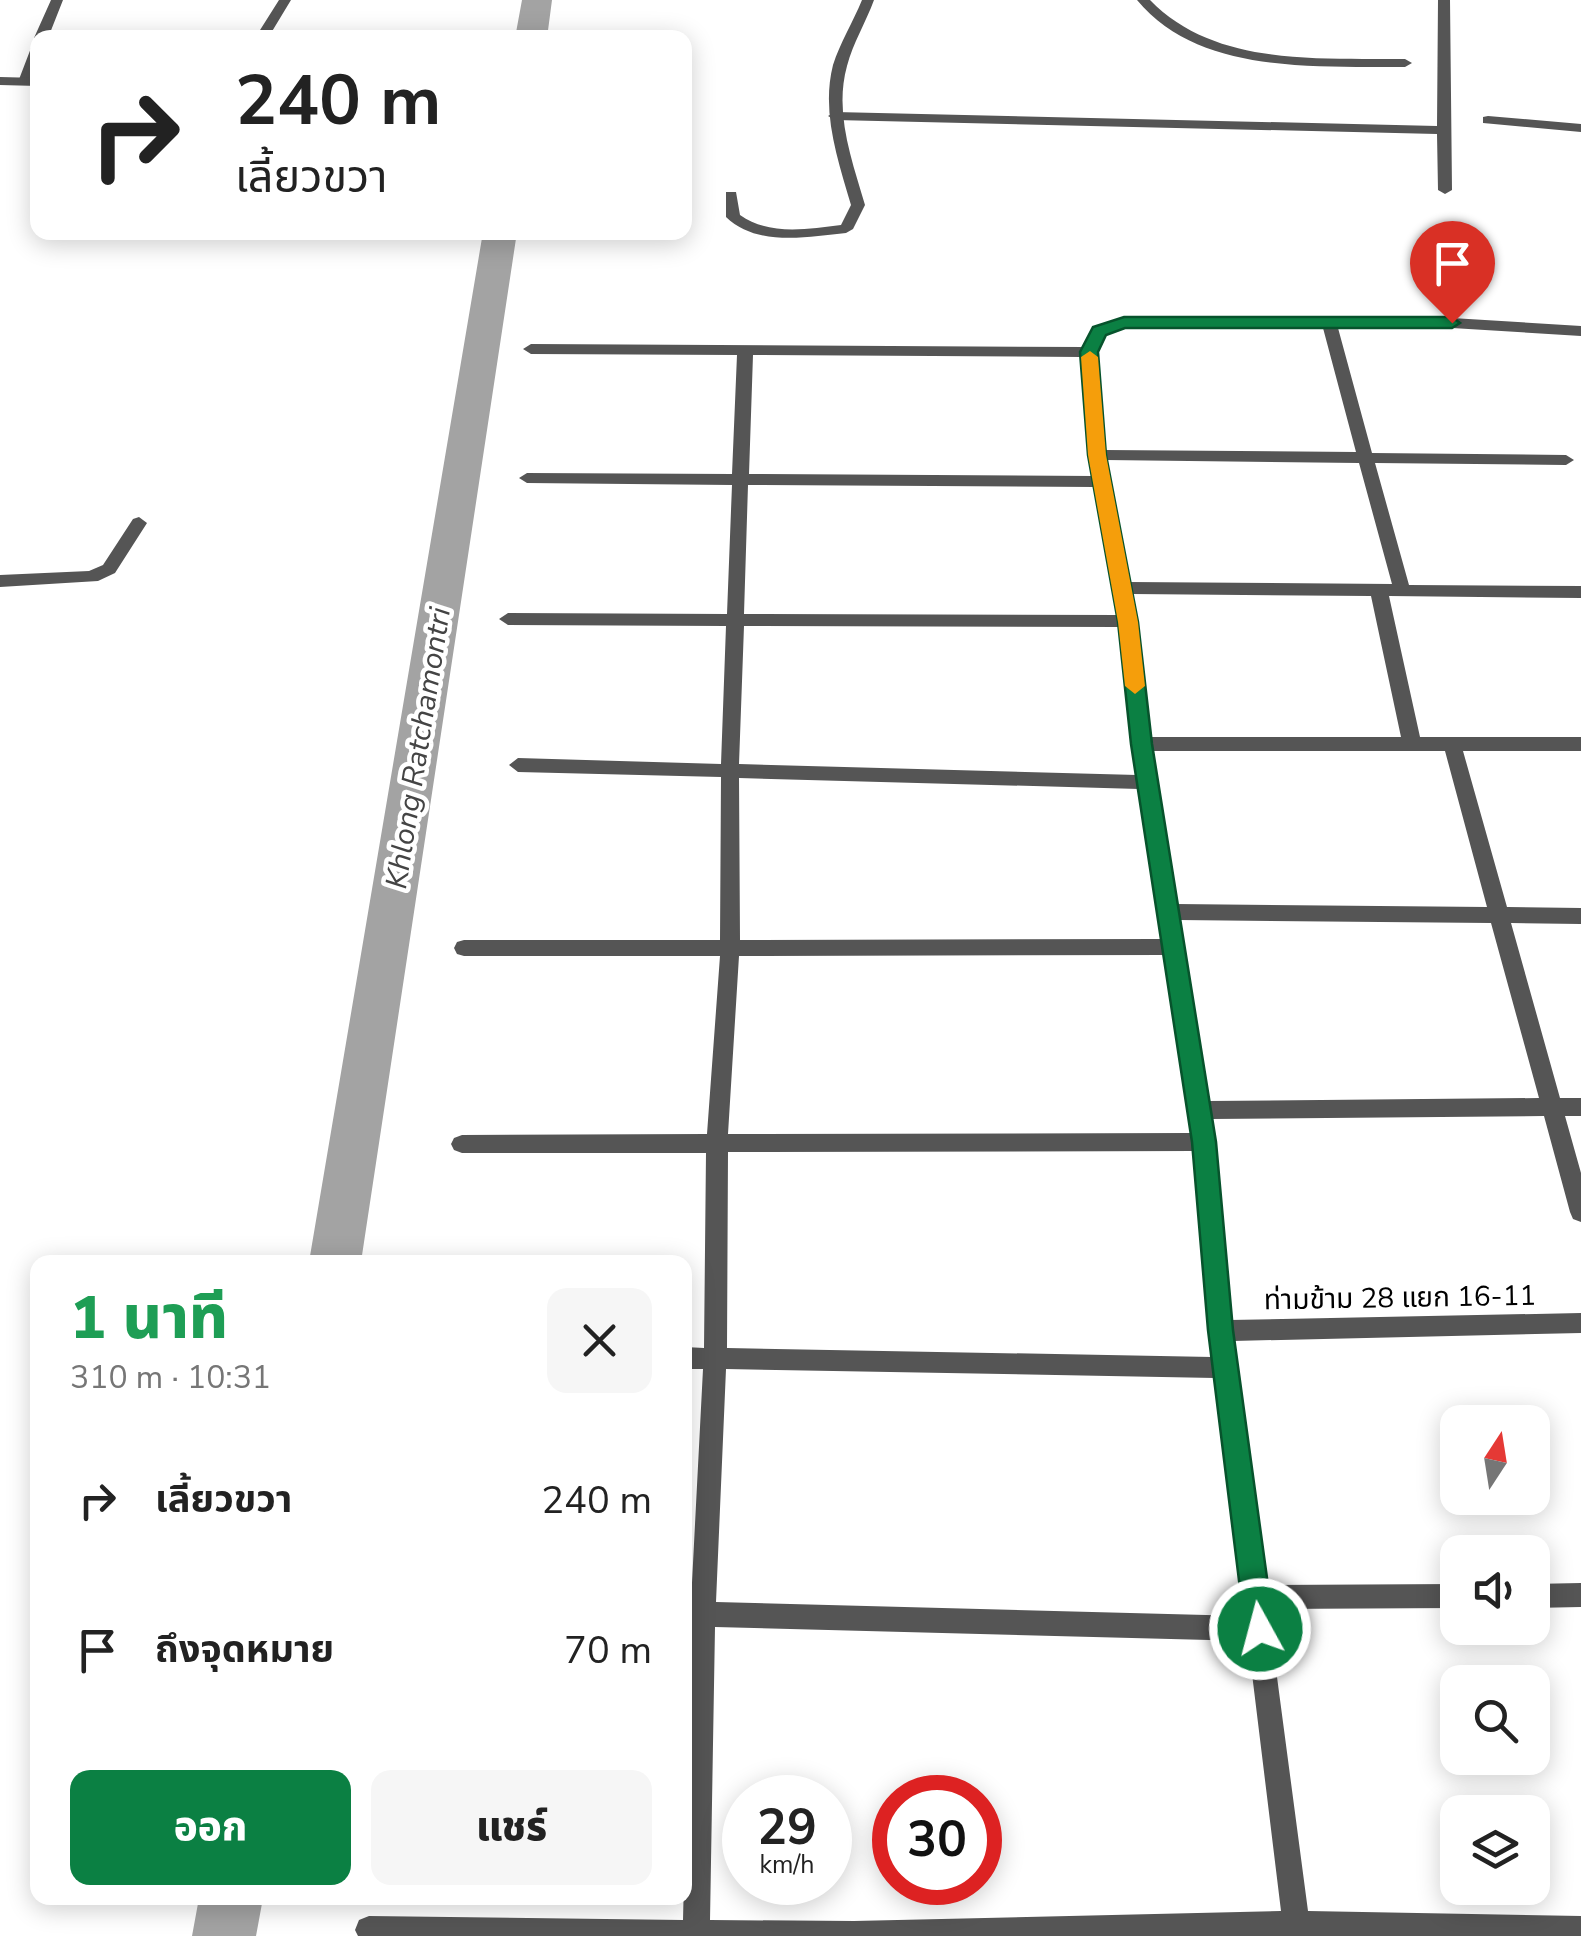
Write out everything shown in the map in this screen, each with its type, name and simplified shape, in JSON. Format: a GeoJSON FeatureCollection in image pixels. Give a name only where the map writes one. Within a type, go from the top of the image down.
{"type":"FeatureCollection","features":[{"type":"Feature","properties":{"kind":"street"},"geometry":{"type":"LineString","coordinates":[[44,30],[57,0]]}},
{"type":"Feature","properties":{"kind":"street"},"geometry":{"type":"LineString","coordinates":[[266,30],[284,0]]}},
{"type":"Feature","properties":{"kind":"street"},"geometry":{"type":"LineString","coordinates":[[730,195],[733,217],[743,226],[762,232],[846,229],[858,205],[835,116],[840,65],[868,0]]}},
{"type":"Feature","properties":{"kind":"street"},"geometry":{"type":"LineString","coordinates":[[1143,0],[1153,15],[1170,27],[1234,51],[1299,60],[1406,63]]}},
{"type":"Feature","properties":{"kind":"street"},"geometry":{"type":"LineString","coordinates":[[1444,0],[1445,190]]}},
{"type":"Feature","properties":{"kind":"street"},"geometry":{"type":"LineString","coordinates":[[0,80],[30,82]]}},
{"type":"Feature","properties":{"kind":"street"},"geometry":{"type":"LineString","coordinates":[[835,116],[1444,130]]}},
{"type":"Feature","properties":{"kind":"street"},"geometry":{"type":"LineString","coordinates":[[1488,120],[1581,128]]}},
{"type":"Feature","properties":{"kind":"street"},"geometry":{"type":"LineString","coordinates":[[1298,1930],[1220,1330],[1204,1142],[1142,744],[1128,622],[1097,455],[1089,352],[1099,331],[1124,323],[1452,323],[1581,331]]}},
{"type":"Feature","properties":{"kind":"street"},"geometry":{"type":"LineString","coordinates":[[1329,323],[1402,591]]}},
{"type":"Feature","properties":{"kind":"street"},"geometry":{"type":"LineString","coordinates":[[531,349],[1089,352]]}},
{"type":"Feature","properties":{"kind":"street"},"geometry":{"type":"LineString","coordinates":[[696,1935],[694,1614],[715,1359],[717,1144],[730,948],[730,771],[745,350]]}},
{"type":"Feature","properties":{"kind":"street"},"geometry":{"type":"LineString","coordinates":[[1097,455],[1566,460]]}},
{"type":"Feature","properties":{"kind":"street"},"geometry":{"type":"LineString","coordinates":[[528,478],[1104,482]]}},
{"type":"Feature","properties":{"kind":"street"},"geometry":{"type":"LineString","coordinates":[[0,581],[92,577],[109,569],[139,524]]}},
{"type":"Feature","properties":{"kind":"street"},"geometry":{"type":"LineString","coordinates":[[1122,588],[1581,592]]}},
{"type":"Feature","properties":{"kind":"street"},"geometry":{"type":"LineString","coordinates":[[1379,590],[1412,744]]}},
{"type":"Feature","properties":{"kind":"street"},"geometry":{"type":"LineString","coordinates":[[508,619],[1128,622]]}},
{"type":"Feature","properties":{"kind":"street"},"geometry":{"type":"LineString","coordinates":[[1142,744],[1581,744]]}},
{"type":"Feature","properties":{"kind":"street"},"geometry":{"type":"LineString","coordinates":[[1452,744],[1581,1212]]}},
{"type":"Feature","properties":{"kind":"street"},"geometry":{"type":"LineString","coordinates":[[518,764],[1150,782]]}},
{"type":"Feature","properties":{"kind":"street"},"geometry":{"type":"LineString","coordinates":[[1170,912],[1581,916]]}},
{"type":"Feature","properties":{"kind":"street"},"geometry":{"type":"LineString","coordinates":[[464,948],[1174,947]]}},
{"type":"Feature","properties":{"kind":"street"},"geometry":{"type":"LineString","coordinates":[[1199,1110],[1581,1107]]}},
{"type":"Feature","properties":{"kind":"street"},"geometry":{"type":"LineString","coordinates":[[462,1144],[1204,1142]]}},
{"type":"Feature","properties":{"kind":"street","name":"ท่ามข้าม 28 แยก 16-11"},"geometry":{"type":"LineString","coordinates":[[1220,1330],[1581,1323]]}},
{"type":"Feature","properties":{"kind":"street"},"geometry":{"type":"LineString","coordinates":[[692,1358],[1226,1368]]}},
{"type":"Feature","properties":{"kind":"street"},"geometry":{"type":"LineString","coordinates":[[1550,1596],[1581,1595]]}},
{"type":"Feature","properties":{"kind":"street"},"geometry":{"type":"LineString","coordinates":[[1256,1597],[1440,1596]]}},
{"type":"Feature","properties":{"kind":"street"},"geometry":{"type":"LineString","coordinates":[[694,1614],[1260,1629]]}},
{"type":"Feature","properties":{"kind":"street"},"geometry":{"type":"LineString","coordinates":[[369,1930],[854,1936],[1581,1930]]}},
{"type":"Feature","properties":{"kind":"waterway","name":"Khlong Ratchamontri"},"geometry":{"type":"LineString","coordinates":[[532,30],[537,0]]}},
{"type":"Feature","properties":{"kind":"waterway","name":"Khlong Ratchamontri"},"geometry":{"type":"LineString","coordinates":[[336,1255],[499,240]]}},
{"type":"Feature","properties":{"kind":"waterway","name":"Khlong Ratchamontri"},"geometry":{"type":"LineString","coordinates":[[224,1936],[230,1905]]}},
{"type":"Feature","properties":{"kind":"slow traffic"},"geometry":{"type":"LineString","coordinates":[[1090,357],[1097,455],[1128,622],[1135,686]]}},
{"type":"Feature","properties":{"kind":"route"},"geometry":{"type":"LineString","coordinates":[[1260,1629],[1220,1330],[1204,1142],[1142,744],[1128,622],[1097,455],[1089,352],[1099,331],[1124,323],[1452,323]]}}]}
